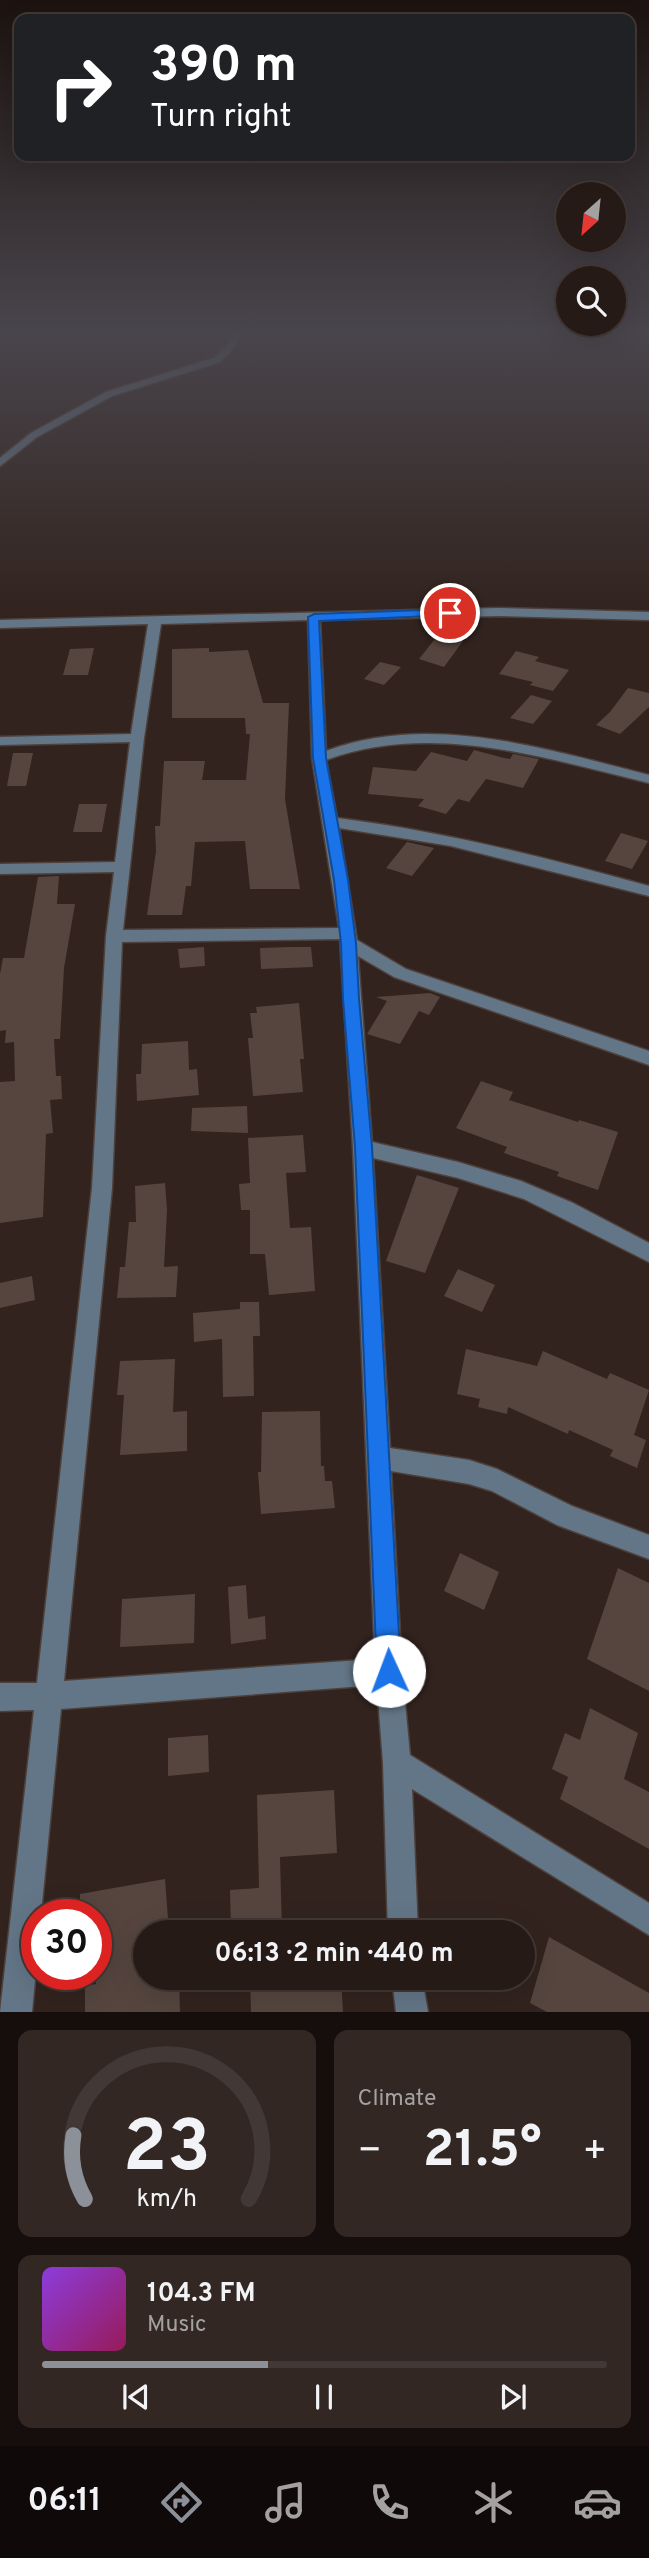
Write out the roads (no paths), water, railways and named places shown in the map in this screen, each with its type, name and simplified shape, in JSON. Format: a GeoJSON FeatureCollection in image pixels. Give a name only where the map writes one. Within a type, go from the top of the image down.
{"type":"FeatureCollection","features":[{"type":"Feature","properties":{"kind":"street"},"geometry":{"type":"LineString","coordinates":[[0,463],[34,435],[51,426]]}},
{"type":"Feature","properties":{"kind":"street"},"geometry":{"type":"LineString","coordinates":[[0,624],[498,612],[649,616]]}},
{"type":"Feature","properties":{"kind":"street"},"geometry":{"type":"LineString","coordinates":[[314,617],[319,758],[348,938],[363,1147],[389,1671],[397,1763],[403,1920]]}},
{"type":"Feature","properties":{"kind":"street"},"geometry":{"type":"LineString","coordinates":[[16,2012],[102,1188],[114,936],[137,738],[155,620]]}},
{"type":"Feature","properties":{"kind":"street"},"geometry":{"type":"LineString","coordinates":[[0,741],[137,738]]}},
{"type":"Feature","properties":{"kind":"street"},"geometry":{"type":"LineString","coordinates":[[319,758],[341,746],[383,738],[450,740],[557,757],[649,779]]}},
{"type":"Feature","properties":{"kind":"street"},"geometry":{"type":"LineString","coordinates":[[331,822],[417,833],[649,891]]}},
{"type":"Feature","properties":{"kind":"street"},"geometry":{"type":"LineString","coordinates":[[0,869],[122,867]]}},
{"type":"Feature","properties":{"kind":"street"},"geometry":{"type":"LineString","coordinates":[[114,936],[348,938],[381,963],[424,982],[649,1058]]}},
{"type":"Feature","properties":{"kind":"street"},"geometry":{"type":"LineString","coordinates":[[363,1147],[442,1165],[516,1187],[579,1215],[649,1253]]}},
{"type":"Feature","properties":{"kind":"street"},"geometry":{"type":"LineString","coordinates":[[380,1458],[469,1472],[497,1481],[566,1516],[649,1547]]}},
{"type":"Feature","properties":{"kind":"street"},"geometry":{"type":"LineString","coordinates":[[0,1697],[50,1696],[389,1671]]}},
{"type":"Feature","properties":{"kind":"street"},"geometry":{"type":"LineString","coordinates":[[397,1763],[649,1920]]}},
{"type":"Feature","properties":{"kind":"street"},"geometry":{"type":"LineString","coordinates":[[409,1990],[412,2012]]}}]}
